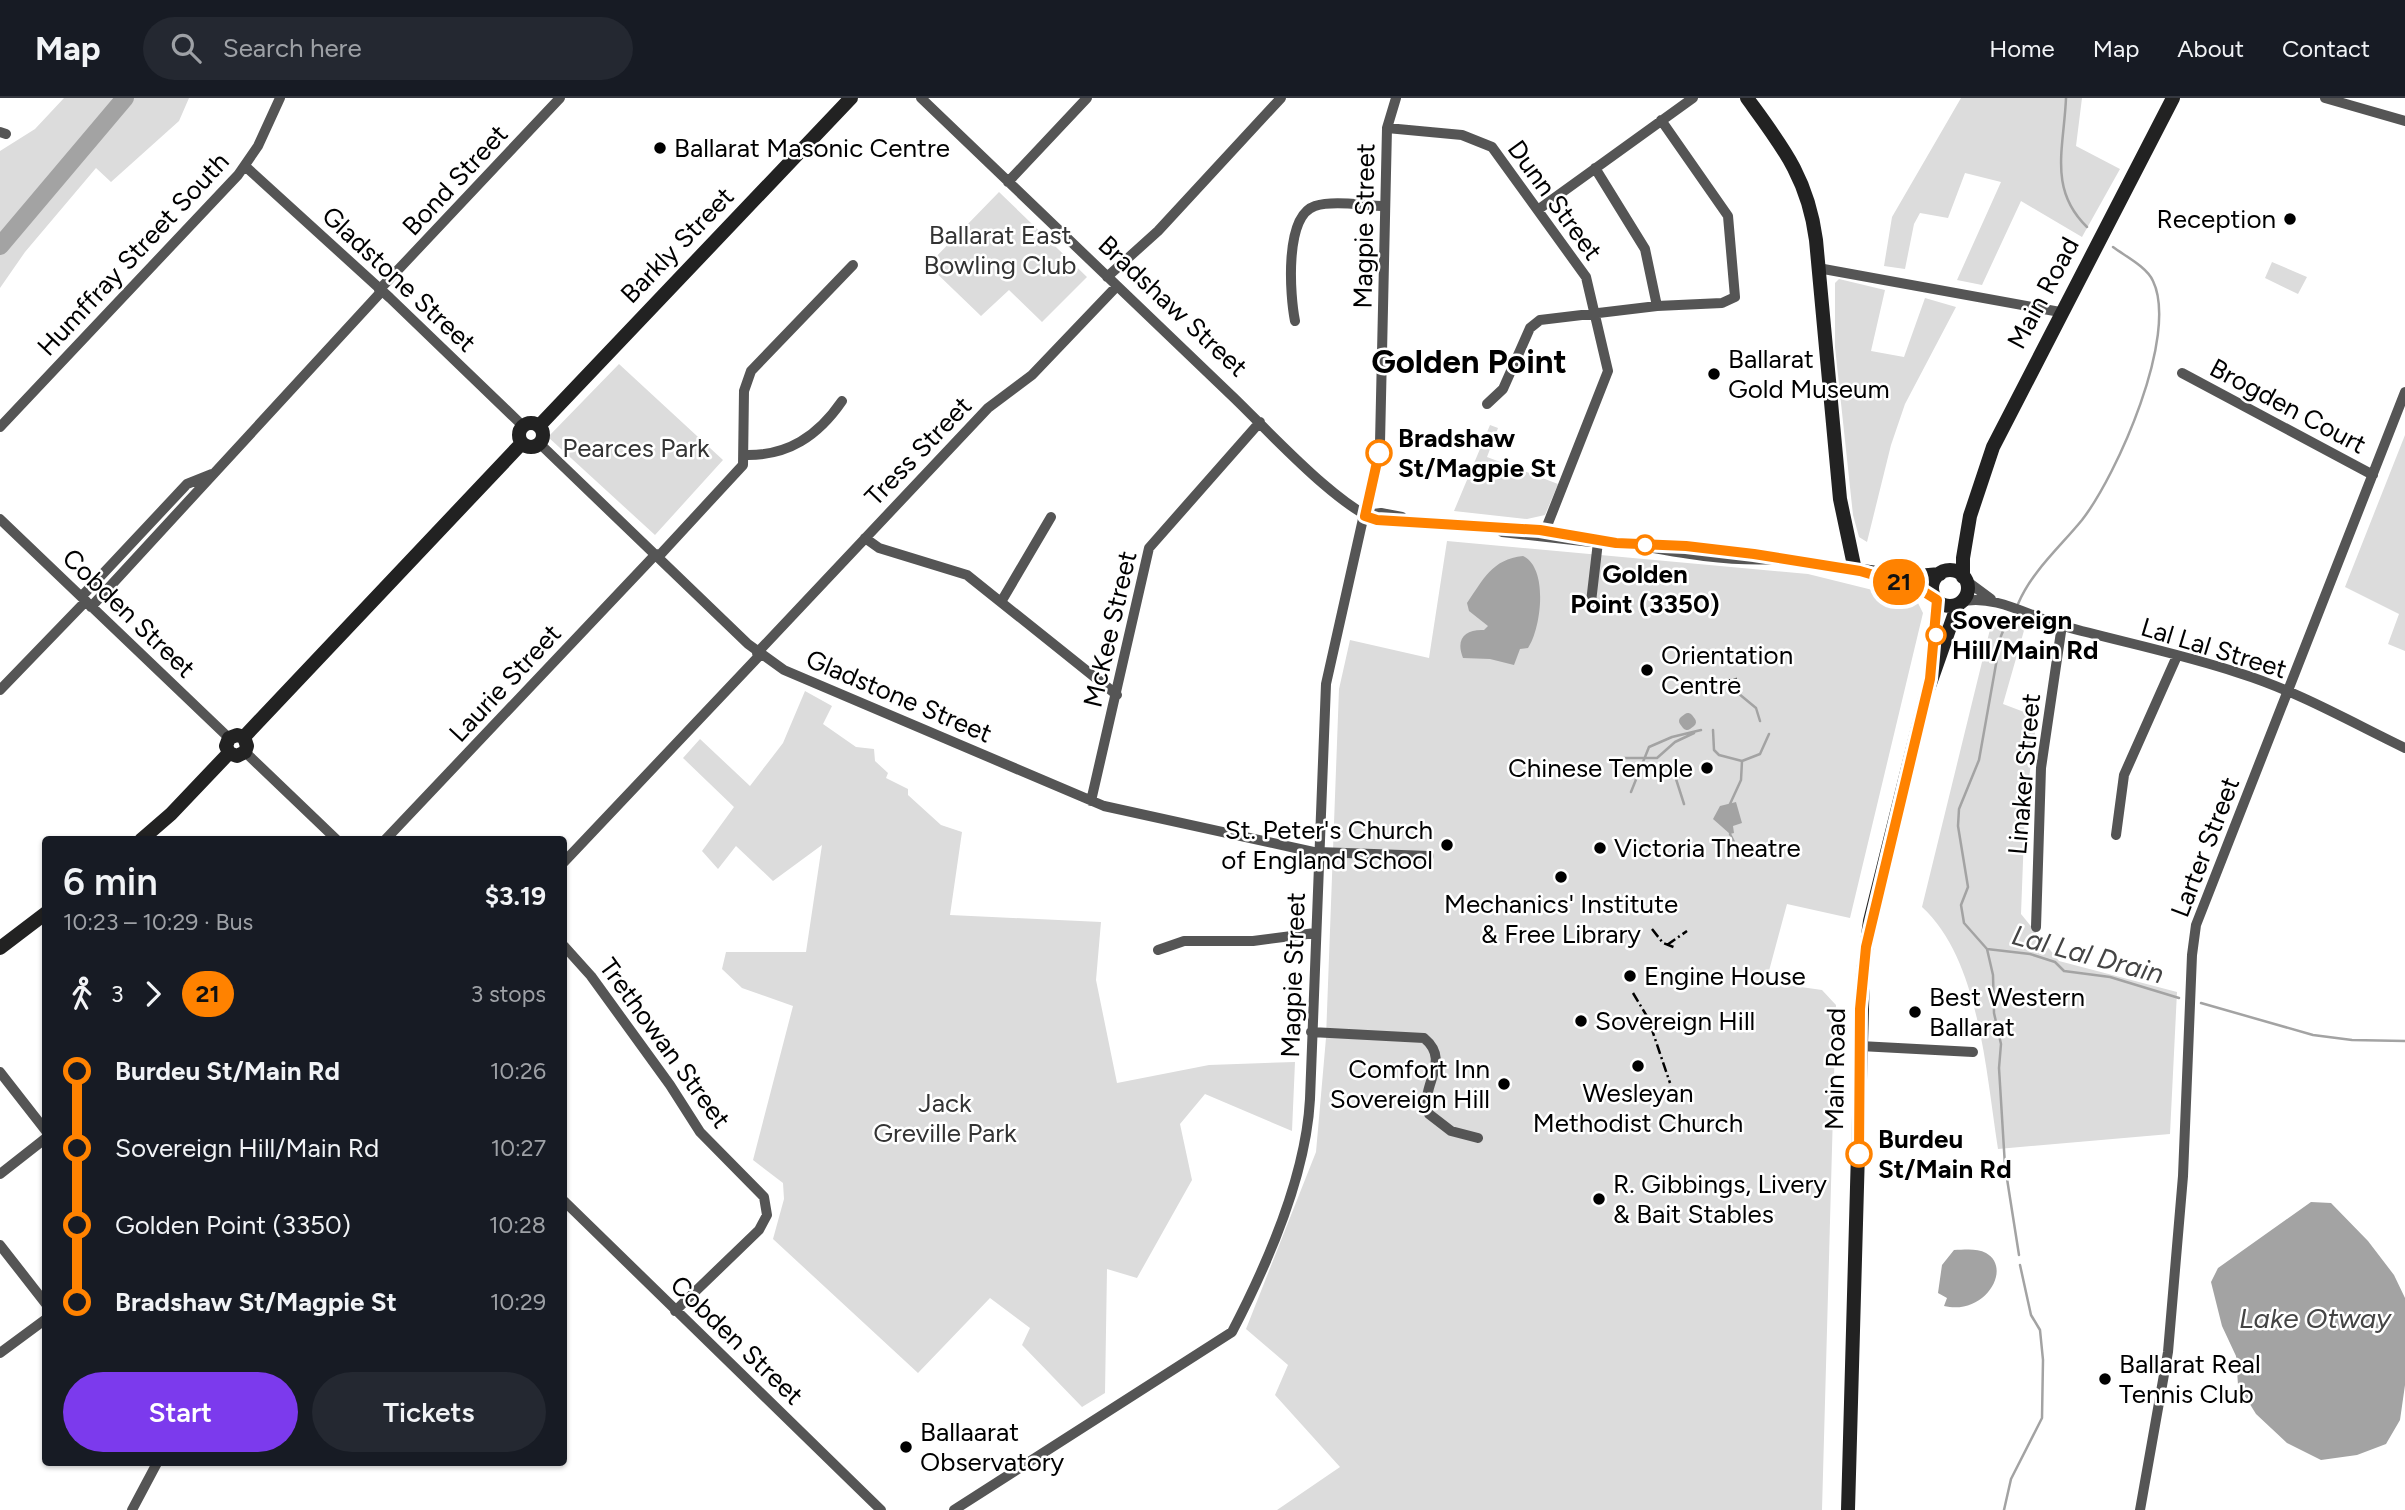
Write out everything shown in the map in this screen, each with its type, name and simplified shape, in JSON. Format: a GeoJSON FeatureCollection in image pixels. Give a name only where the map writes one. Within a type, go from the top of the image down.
{"type":"FeatureCollection","features":[{"type":"Feature","properties":{"kind":"main road","name":"Barkly Street"},"geometry":{"type":"LineString","coordinates":[[539,426],[850,98]]}},
{"type":"Feature","properties":{"kind":"main road"},"geometry":{"type":"LineString","coordinates":[[1747,98],[1791,159],[1802,180],[1814,221],[1840,499],[1857,570]]}},
{"type":"Feature","properties":{"kind":"main road","name":"Main Road"},"geometry":{"type":"LineString","coordinates":[[1941,573],[1957,549],[1996,439],[2173,98]]}},
{"type":"Feature","properties":{"kind":"main road"},"geometry":{"type":"LineString","coordinates":[[531,423],[539,426],[542,435],[539,443],[531,447],[522,443],[519,434],[523,426],[531,423]]}},
{"type":"Feature","properties":{"kind":"main road"},"geometry":{"type":"LineString","coordinates":[[146,836],[171,814],[522,443]]}},
{"type":"Feature","properties":{"kind":"main road","name":"Main Road"},"geometry":{"type":"LineString","coordinates":[[1964,578],[1963,558],[1970,516]]}},
{"type":"Feature","properties":{"kind":"main road"},"geometry":{"type":"LineString","coordinates":[[1857,570],[1915,577],[1953,571],[1964,578],[1967,591],[1959,603],[1947,606],[1918,588],[1857,570]]}},
{"type":"Feature","properties":{"kind":"main road"},"geometry":{"type":"LineString","coordinates":[[1936,600],[1932,586],[1941,573]]}},
{"type":"Feature","properties":{"kind":"main road","name":"Main Road"},"geometry":{"type":"LineString","coordinates":[[1930,679],[1936,600]]}},
{"type":"Feature","properties":{"kind":"main road","name":"Main Road"},"geometry":{"type":"LineString","coordinates":[[1848,1510],[1859,1181],[1862,981],[1870,921],[1930,679],[1959,603]]}},
{"type":"Feature","properties":{"kind":"main road"},"geometry":{"type":"LineString","coordinates":[[0,948],[42,916]]}},
{"type":"Feature","properties":{"kind":"street","name":"Humffray Street South"},"geometry":{"type":"LineString","coordinates":[[0,427],[245,166],[264,134],[280,98]]}},
{"type":"Feature","properties":{"kind":"street","name":"Bond Street"},"geometry":{"type":"LineString","coordinates":[[0,690],[86,601],[183,488],[215,472],[560,98]]}},
{"type":"Feature","properties":{"kind":"street","name":"Bradshaw Street"},"geometry":{"type":"LineString","coordinates":[[921,98],[1260,422],[1345,501],[1365,516]]}},
{"type":"Feature","properties":{"kind":"street"},"geometry":{"type":"LineString","coordinates":[[1008,182],[1087,98]]}},
{"type":"Feature","properties":{"kind":"street"},"geometry":{"type":"LineString","coordinates":[[1107,277],[1158,231],[1281,98]]}},
{"type":"Feature","properties":{"kind":"street","name":"Magpie Street"},"geometry":{"type":"LineString","coordinates":[[960,1510],[1232,1332],[1259,1275],[1305,1149],[1325,684],[1380,443],[1387,128],[1396,98]]}},
{"type":"Feature","properties":{"kind":"street"},"geometry":{"type":"LineString","coordinates":[[1539,209],[1693,98]]}},
{"type":"Feature","properties":{"kind":"street"},"geometry":{"type":"LineString","coordinates":[[2325,98],[2405,121]]}},
{"type":"Feature","properties":{"kind":"street"},"geometry":{"type":"LineString","coordinates":[[1487,404],[1505,387],[1533,324],[1544,319],[1733,300],[1736,292],[1729,218],[1661,120]]}},
{"type":"Feature","properties":{"kind":"street","name":"Dunn Street"},"geometry":{"type":"LineString","coordinates":[[1387,128],[1462,135],[1490,146],[1582,268],[1597,314],[1608,363],[1607,375],[1544,534]]}},
{"type":"Feature","properties":{"kind":"street","name":"Gladstone Street"},"geometry":{"type":"LineString","coordinates":[[245,166],[523,426]]}},
{"type":"Feature","properties":{"kind":"street"},"geometry":{"type":"LineString","coordinates":[[1595,169],[1642,242],[1657,306]]}},
{"type":"Feature","properties":{"kind":"street"},"geometry":{"type":"LineString","coordinates":[[1295,321],[1291,298],[1294,234],[1298,220],[1305,211],[1323,205],[1385,206]]}},
{"type":"Feature","properties":{"kind":"street"},"geometry":{"type":"LineString","coordinates":[[842,401],[814,433],[792,448],[771,454],[745,455],[744,391],[749,375],[853,265]]}},
{"type":"Feature","properties":{"kind":"street"},"geometry":{"type":"LineString","coordinates":[[1818,268],[2060,312]]}},
{"type":"Feature","properties":{"kind":"street","name":"Tress Street"},"geometry":{"type":"LineString","coordinates":[[567,859],[988,408],[1032,375],[1117,286]]}},
{"type":"Feature","properties":{"kind":"street","name":"Brogden Court"},"geometry":{"type":"LineString","coordinates":[[2182,373],[2374,475]]}},
{"type":"Feature","properties":{"kind":"street","name":"Larter Street"},"geometry":{"type":"LineString","coordinates":[[2140,1510],[2168,1352],[2181,1209],[2195,932],[2405,392]]}},
{"type":"Feature","properties":{"kind":"street","name":"McKee Street"},"geometry":{"type":"LineString","coordinates":[[1091,801],[1149,548],[1260,422]]}},
{"type":"Feature","properties":{"kind":"street","name":"Gladstone Street"},"geometry":{"type":"LineString","coordinates":[[539,443],[759,654],[790,673],[1091,801],[1122,811],[1318,853],[1429,856]]}},
{"type":"Feature","properties":{"kind":"street","name":"Laurie Street"},"geometry":{"type":"LineString","coordinates":[[389,836],[739,472],[745,455]]}},
{"type":"Feature","properties":{"kind":"street"},"geometry":{"type":"LineString","coordinates":[[1365,516],[1381,513],[1424,522],[1483,528],[1517,536],[1544,534],[1616,543]]}},
{"type":"Feature","properties":{"kind":"street"},"geometry":{"type":"LineString","coordinates":[[1001,602],[1051,517]]}},
{"type":"Feature","properties":{"kind":"street","name":"Cobden Street"},"geometry":{"type":"LineString","coordinates":[[0,519],[333,836]]}},
{"type":"Feature","properties":{"kind":"street"},"geometry":{"type":"LineString","coordinates":[[1544,534],[1857,570]]}},
{"type":"Feature","properties":{"kind":"street"},"geometry":{"type":"LineString","coordinates":[[864,538],[878,548],[961,572],[1116,695]]}},
{"type":"Feature","properties":{"kind":"street"},"geometry":{"type":"LineString","coordinates":[[1591,602],[1598,542]]}},
{"type":"Feature","properties":{"kind":"street","name":"Lal Lal Street"},"geometry":{"type":"LineString","coordinates":[[1964,578],[1975,590],[2004,606]]}},
{"type":"Feature","properties":{"kind":"street","name":"Lal Lal Street"},"geometry":{"type":"LineString","coordinates":[[1959,603],[1978,600],[2004,606],[2062,625],[2239,673],[2288,692],[2405,748]]}},
{"type":"Feature","properties":{"kind":"street","name":"Linaker Street"},"geometry":{"type":"LineString","coordinates":[[2036,927],[2041,768],[2062,625]]}},
{"type":"Feature","properties":{"kind":"street"},"geometry":{"type":"LineString","coordinates":[[2116,835],[2123,779],[2177,656]]}},
{"type":"Feature","properties":{"kind":"street"},"geometry":{"type":"LineString","coordinates":[[1158,950],[1184,941],[1253,941],[1315,933]]}},
{"type":"Feature","properties":{"kind":"street","name":"Trethowan Street"},"geometry":{"type":"LineString","coordinates":[[567,949],[591,976],[670,1085],[700,1132],[762,1194],[767,1207],[762,1226],[675,1311]]}},
{"type":"Feature","properties":{"kind":"street"},"geometry":{"type":"LineString","coordinates":[[1311,1032],[1424,1038],[1435,1049],[1438,1063],[1427,1096],[1429,1114],[1451,1131],[1478,1138]]}},
{"type":"Feature","properties":{"kind":"street"},"geometry":{"type":"LineString","coordinates":[[1860,1046],[1973,1052]]}},
{"type":"Feature","properties":{"kind":"street"},"geometry":{"type":"LineString","coordinates":[[0,1072],[42,1126]]}},
{"type":"Feature","properties":{"kind":"street"},"geometry":{"type":"LineString","coordinates":[[0,1174],[42,1141]]}},
{"type":"Feature","properties":{"kind":"street","name":"Cobden Street"},"geometry":{"type":"LineString","coordinates":[[567,1204],[881,1510]]}},
{"type":"Feature","properties":{"kind":"street"},"geometry":{"type":"LineString","coordinates":[[0,1245],[42,1299]]}},
{"type":"Feature","properties":{"kind":"street"},"geometry":{"type":"LineString","coordinates":[[0,1353],[42,1322]]}},
{"type":"Feature","properties":{"kind":"street"},"geometry":{"type":"LineString","coordinates":[[132,1510],[156,1466]]}},
{"type":"Feature","properties":{"kind":"street","name":"Magpie Street"},"geometry":{"type":"LineString","coordinates":[[954,1510],[976,1498]]}},
{"type":"Feature","properties":{"kind":"green space"},"geometry":{"type":"Polygon","coordinates":[[[64,98],[189,98],[179,121],[111,182],[96,168],[25,252],[0,288],[0,151],[35,129],[64,98]]]}},
{"type":"Feature","properties":{"kind":"green space"},"geometry":{"type":"Polygon","coordinates":[[[1961,98],[2082,98],[2076,146],[2120,169],[2082,237],[2021,201],[1982,285],[1957,280],[2001,182],[1965,173],[1948,218],[1920,213],[1914,224],[1905,269],[1884,266],[1892,217],[1961,98]]]}},
{"type":"Feature","properties":{"kind":"green space","name":"Ballarat East Bowling Club"},"geometry":{"type":"Polygon","coordinates":[[[999,192],[1087,277],[1042,322],[1009,290],[981,316],[928,265],[999,192]]]}},
{"type":"Feature","properties":{"kind":"green space"},"geometry":{"type":"Polygon","coordinates":[[[2272,262],[2307,277],[2298,294],[2265,278],[2272,262]]]}},
{"type":"Feature","properties":{"kind":"green space"},"geometry":{"type":"Polygon","coordinates":[[[1839,279],[1885,290],[1871,351],[1904,357],[1925,298],[1956,307],[1905,404],[1891,445],[1867,542],[1859,537],[1853,515],[1835,347],[1835,283],[1839,279]]]}},
{"type":"Feature","properties":{"kind":"green space","name":"Pearces Park"},"geometry":{"type":"Polygon","coordinates":[[[619,364],[723,460],[655,535],[548,437],[619,364]]]}},
{"type":"Feature","properties":{"kind":"green space"},"geometry":{"type":"Polygon","coordinates":[[[1490,425],[1498,428],[1487,457],[1558,484],[1545,515],[1527,519],[1454,511],[1490,425]]]}},
{"type":"Feature","properties":{"kind":"green space"},"geometry":{"type":"Polygon","coordinates":[[[2405,435],[2405,651],[2388,644],[2399,614],[2345,587],[2405,435]]]}},
{"type":"Feature","properties":{"kind":"green space","name":"Sovereign Hill"},"geometry":{"type":"Polygon","coordinates":[[[1447,541],[1808,574],[1917,601],[1923,613],[1850,918],[1787,904],[1766,982],[1822,990],[1836,1005],[1822,1510],[1277,1510],[1340,1467],[1275,1395],[1288,1365],[1246,1329],[1316,1152],[1326,1038],[1339,689],[1350,640],[1429,658],[1447,541]]]}},
{"type":"Feature","properties":{"kind":"green space"},"geometry":{"type":"Polygon","coordinates":[[[1994,613],[2025,627],[2003,704],[2037,717],[2025,809],[2021,914],[2059,961],[2177,992],[2170,1134],[1998,1149],[1984,1053],[1968,987],[1957,957],[1941,930],[1922,907],[1994,613]]]}},
{"type":"Feature","properties":{"kind":"green space","name":"Jack Greville Park"},"geometry":{"type":"Polygon","coordinates":[[[805,691],[832,706],[823,724],[856,747],[874,749],[875,761],[888,773],[886,778],[908,789],[908,795],[941,825],[962,832],[950,915],[1101,922],[1096,980],[1117,1083],[1209,1065],[1295,1062],[1292,1131],[1205,1094],[1180,1124],[1192,1180],[1137,1278],[1107,1269],[1105,1393],[1082,1407],[1022,1345],[1030,1328],[990,1298],[918,1373],[773,1239],[784,1199],[783,1183],[753,1160],[793,1006],[742,988],[722,969],[726,952],[806,952],[822,845],[773,881],[736,846],[718,869],[702,851],[734,807],[683,758],[700,739],[750,786],[783,743],[805,691]]]}},
{"type":"Feature","properties":{"kind":"water"},"geometry":{"type":"Polygon","coordinates":[[[1523,556],[1537,573],[1540,599],[1536,627],[1528,648],[1520,649],[1514,665],[1490,659],[1463,658],[1460,645],[1464,636],[1472,631],[1484,630],[1488,626],[1469,611],[1467,603],[1496,566],[1503,561],[1523,556]]]}},
{"type":"Feature","properties":{"kind":"water"},"geometry":{"type":"Polygon","coordinates":[[[1736,802],[1742,823],[1733,826],[1734,833],[1730,834],[1713,819],[1720,806],[1736,802]]]}},
{"type":"Feature","properties":{"kind":"water","name":"Lake Otway"},"geometry":{"type":"Polygon","coordinates":[[[2311,1202],[2331,1203],[2368,1241],[2394,1275],[2405,1298],[2405,1385],[2400,1420],[2386,1444],[2357,1455],[2321,1460],[2287,1443],[2256,1414],[2238,1385],[2236,1356],[2222,1326],[2211,1282],[2218,1268],[2311,1202]]]}},
{"type":"Feature","properties":{"kind":"water"},"geometry":{"type":"Polygon","coordinates":[[[1954,1250],[1982,1251],[1994,1260],[1997,1269],[1990,1289],[1982,1298],[1959,1307],[1944,1306],[1947,1298],[1938,1293],[1942,1265],[1954,1250]]]}},
{"type":"Feature","properties":{"kind":"waterway"},"geometry":{"type":"LineString","coordinates":[[0,246],[125,98]]}},
{"type":"Feature","properties":{"kind":"waterway"},"geometry":{"type":"LineString","coordinates":[[2066,98],[2061,151],[2063,183],[2075,213],[2087,227]]}},
{"type":"Feature","properties":{"kind":"waterway"},"geometry":{"type":"LineString","coordinates":[[2018,604],[2039,570],[2082,520],[2112,471],[2127,439],[2151,368],[2158,335],[2159,305],[2153,281],[2141,266],[2113,247]]}},
{"type":"Feature","properties":{"kind":"waterway"},"geometry":{"type":"LineString","coordinates":[[2009,617],[2001,636],[1979,760],[1959,809],[1958,826],[1968,887],[1961,905],[1964,923],[1987,949],[1993,975],[1994,1013],[2001,1044],[1999,1068],[2005,1166],[2019,1255]]}},
{"type":"Feature","properties":{"kind":"waterway"},"geometry":{"type":"LineString","coordinates":[[1727,684],[1756,708],[1760,721]]}},
{"type":"Feature","properties":{"kind":"waterway"},"geometry":{"type":"LineString","coordinates":[[1688,718],[1691,722],[1687,725],[1684,721],[1688,718]]}},
{"type":"Feature","properties":{"kind":"waterway"},"geometry":{"type":"LineString","coordinates":[[1631,792],[1649,747],[1672,737],[1701,730]]}},
{"type":"Feature","properties":{"kind":"waterway"},"geometry":{"type":"LineString","coordinates":[[1713,730],[1714,750],[1719,755],[1742,761],[1741,780],[1730,804]]}},
{"type":"Feature","properties":{"kind":"waterway"},"geometry":{"type":"LineString","coordinates":[[1622,758],[1657,758],[1675,742],[1694,733]]}},
{"type":"Feature","properties":{"kind":"waterway"},"geometry":{"type":"LineString","coordinates":[[1742,761],[1760,754],[1769,734]]}},
{"type":"Feature","properties":{"kind":"waterway"},"geometry":{"type":"LineString","coordinates":[[1684,804],[1676,779],[1685,773]]}},
{"type":"Feature","properties":{"kind":"waterway"},"geometry":{"type":"LineString","coordinates":[[1730,834],[1734,842]]}},
{"type":"Feature","properties":{"kind":"waterway","name":"Lal Lal Drain"},"geometry":{"type":"LineString","coordinates":[[1987,949],[2030,954],[2055,962],[2064,971],[2110,977],[2179,998]]}},
{"type":"Feature","properties":{"kind":"waterway","name":"Lal Lal Drain"},"geometry":{"type":"LineString","coordinates":[[2201,1003],[2313,1035],[2352,1040],[2405,1041]]}},
{"type":"Feature","properties":{"kind":"waterway"},"geometry":{"type":"LineString","coordinates":[[2004,1510],[2011,1479],[2042,1418],[2043,1360],[2040,1330],[2031,1315],[2020,1265]]}},
{"type":"Feature","properties":{"kind":"railway"},"geometry":{"type":"LineString","coordinates":[[1715,683],[1737,679]]}},
{"type":"Feature","properties":{"kind":"railway"},"geometry":{"type":"LineString","coordinates":[[1652,929],[1663,943],[1676,948]]}},
{"type":"Feature","properties":{"kind":"railway"},"geometry":{"type":"LineString","coordinates":[[1667,945],[1687,931]]}},
{"type":"Feature","properties":{"kind":"railway"},"geometry":{"type":"LineString","coordinates":[[1633,993],[1648,1018],[1670,1083]]}},
{"type":"Feature","properties":{"kind":"bus line","name":"21"},"geometry":{"type":"LineString","coordinates":[[1379,453],[1365,516],[1377,520],[1540,530],[1616,543],[1686,546],[1754,554],[1860,571],[1918,588],[1937,600],[1930,679],[1870,921],[1866,947],[1860,1009],[1859,1154]]}},
{"type":"Feature","properties":{"kind":"place","name":"Ballarat Masonic Centre"},"geometry":{"type":"Point","coordinates":[660,148]}},
{"type":"Feature","properties":{"kind":"place","name":"Reception"},"geometry":{"type":"Point","coordinates":[2290,219]}},
{"type":"Feature","properties":{"kind":"place","name":"Ballarat Gold Museum"},"geometry":{"type":"Point","coordinates":[1714,374]}},
{"type":"Feature","properties":{"kind":"place","name":"Bradshaw St/Magpie St"},"geometry":{"type":"Point","coordinates":[1379,453]}},
{"type":"Feature","properties":{"kind":"place","name":"Golden Point (3350)"},"geometry":{"type":"Point","coordinates":[1645,545]}},
{"type":"Feature","properties":{"kind":"place","name":"Sovereign Hill/Main Rd"},"geometry":{"type":"Point","coordinates":[1936,635]}},
{"type":"Feature","properties":{"kind":"place","name":"Orientation Centre"},"geometry":{"type":"Point","coordinates":[1647,670]}},
{"type":"Feature","properties":{"kind":"place","name":"Chinese Temple"},"geometry":{"type":"Point","coordinates":[1707,768]}},
{"type":"Feature","properties":{"kind":"place","name":"St. Peter's Church of England School"},"geometry":{"type":"Point","coordinates":[1447,845]}},
{"type":"Feature","properties":{"kind":"place","name":"Victoria Theatre"},"geometry":{"type":"Point","coordinates":[1600,848]}},
{"type":"Feature","properties":{"kind":"place","name":"Mechanics' Institute & Free Library"},"geometry":{"type":"Point","coordinates":[1561,877]}},
{"type":"Feature","properties":{"kind":"place","name":"Engine House"},"geometry":{"type":"Point","coordinates":[1630,976]}},
{"type":"Feature","properties":{"kind":"place","name":"Best Western Ballarat"},"geometry":{"type":"Point","coordinates":[1915,1012]}},
{"type":"Feature","properties":{"kind":"place","name":"Sovereign Hill"},"geometry":{"type":"Point","coordinates":[1581,1021]}},
{"type":"Feature","properties":{"kind":"place","name":"Wesleyan Methodist Church"},"geometry":{"type":"Point","coordinates":[1638,1066]}},
{"type":"Feature","properties":{"kind":"place","name":"Comfort Inn Sovereign Hill"},"geometry":{"type":"Point","coordinates":[1504,1084]}},
{"type":"Feature","properties":{"kind":"place","name":"Burdeu St/Main Rd"},"geometry":{"type":"Point","coordinates":[1859,1154]}},
{"type":"Feature","properties":{"kind":"place","name":"R. Gibbings, Livery & Bait Stables"},"geometry":{"type":"Point","coordinates":[1599,1199]}},
{"type":"Feature","properties":{"kind":"place","name":"Ballarat Real Tennis Club"},"geometry":{"type":"Point","coordinates":[2105,1379]}},
{"type":"Feature","properties":{"kind":"place","name":"Ballaarat Observatory"},"geometry":{"type":"Point","coordinates":[906,1447]}},
{"type":"Feature","properties":{"kind":"district","name":"Golden Point"},"geometry":{"type":"Point","coordinates":[1469,361]}}]}
